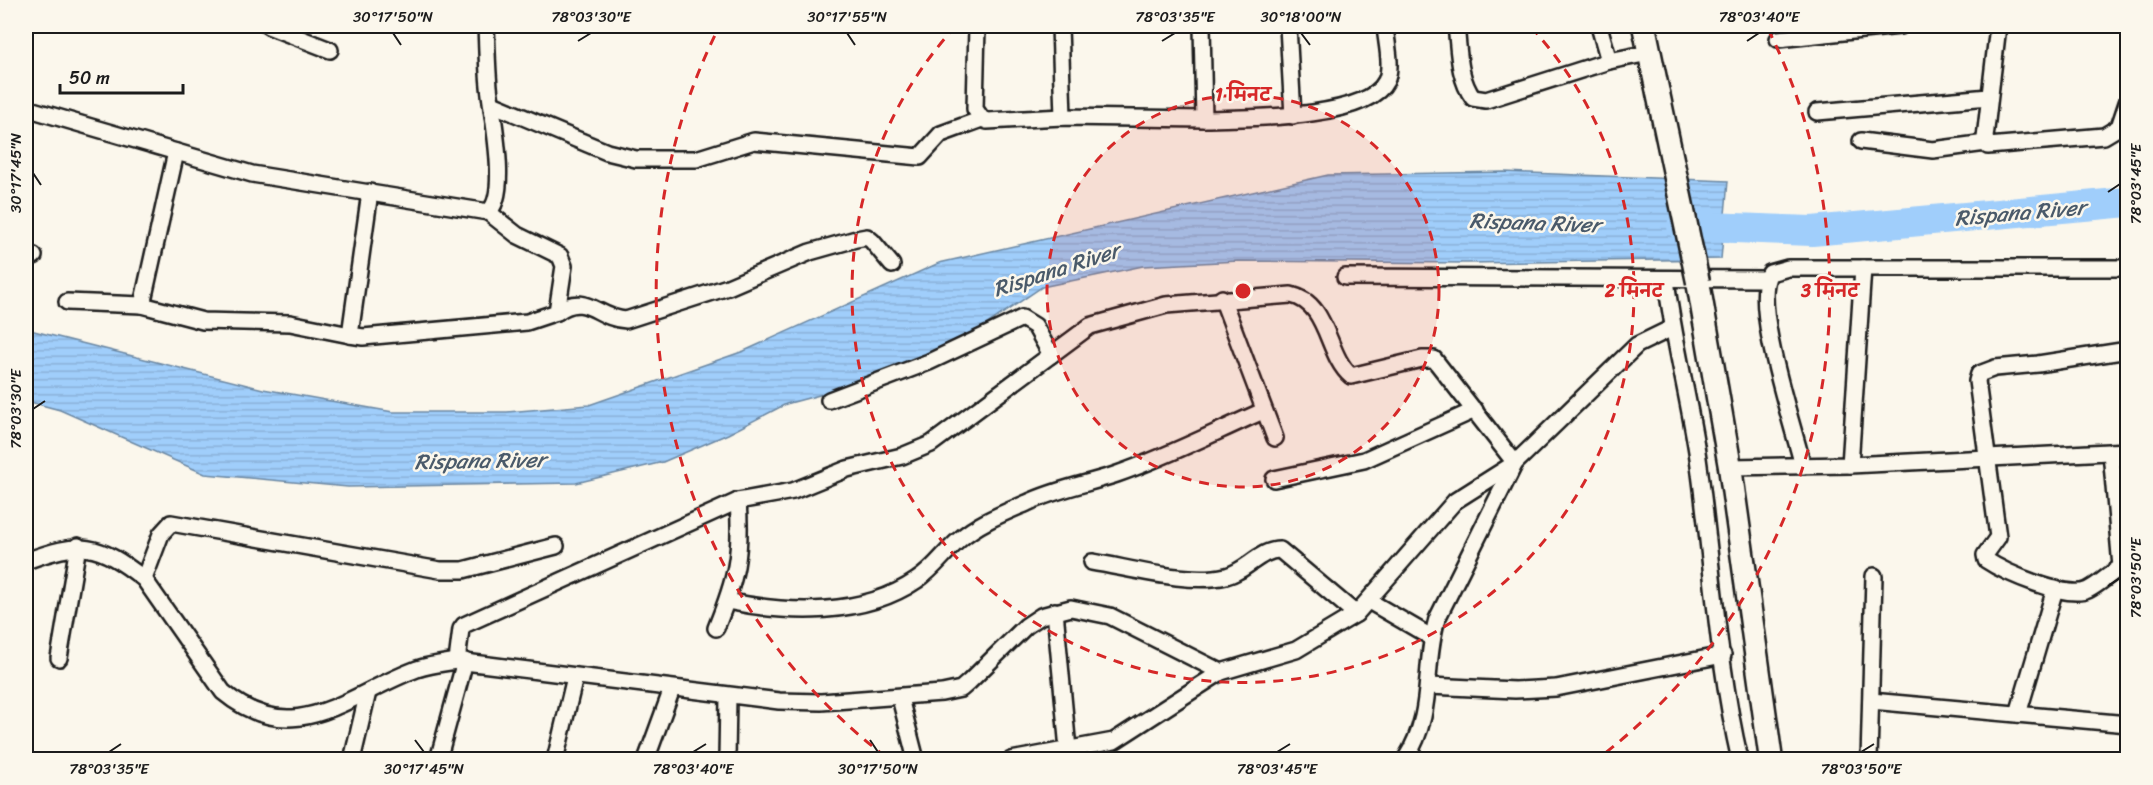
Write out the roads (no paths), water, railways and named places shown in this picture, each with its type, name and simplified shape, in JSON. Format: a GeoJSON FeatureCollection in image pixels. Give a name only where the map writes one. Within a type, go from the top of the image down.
{"type":"FeatureCollection","features":[{"type":"Feature","properties":{"kind":"street"},"geometry":{"type":"LineString","coordinates":[[268,26],[330,50]]}},
{"type":"Feature","properties":{"kind":"street"},"geometry":{"type":"LineString","coordinates":[[486,26],[498,153],[496,202],[488,212]]}},
{"type":"Feature","properties":{"kind":"street"},"geometry":{"type":"LineString","coordinates":[[977,26],[975,109],[987,121],[1063,117],[1204,119],[1293,116],[1360,102],[1379,91],[1386,80],[1389,70],[1385,26]]}},
{"type":"Feature","properties":{"kind":"street"},"geometry":{"type":"LineString","coordinates":[[1060,26],[1063,117]]}},
{"type":"Feature","properties":{"kind":"street"},"geometry":{"type":"LineString","coordinates":[[1202,26],[1204,119]]}},
{"type":"Feature","properties":{"kind":"street"},"geometry":{"type":"LineString","coordinates":[[1288,26],[1293,116]]}},
{"type":"Feature","properties":{"kind":"street"},"geometry":{"type":"LineString","coordinates":[[1456,26],[1466,88],[1473,98],[1486,100],[1609,61],[1649,53]]}},
{"type":"Feature","properties":{"kind":"street"},"geometry":{"type":"LineString","coordinates":[[1599,26],[1609,61]]}},
{"type":"Feature","properties":{"kind":"street"},"geometry":{"type":"LineString","coordinates":[[1644,26],[1698,282],[1730,467],[1771,759]]}},
{"type":"Feature","properties":{"kind":"street"},"geometry":{"type":"LineString","coordinates":[[1778,39],[1900,26]]}},
{"type":"Feature","properties":{"kind":"street"},"geometry":{"type":"LineString","coordinates":[[1986,140],[1998,26]]}},
{"type":"Feature","properties":{"kind":"street"},"geometry":{"type":"LineString","coordinates":[[1817,112],[1989,97]]}},
{"type":"Feature","properties":{"kind":"street"},"geometry":{"type":"LineString","coordinates":[[1861,141],[1933,150],[1986,140],[1995,147],[2104,136],[2119,127],[2127,100]]}},
{"type":"Feature","properties":{"kind":"street"},"geometry":{"type":"LineString","coordinates":[[492,105],[607,152],[636,159],[696,159],[754,141],[920,157],[941,134],[982,118]]}},
{"type":"Feature","properties":{"kind":"street"},"geometry":{"type":"LineString","coordinates":[[26,108],[252,174],[488,212],[517,235],[560,256],[564,266],[557,312]]}},
{"type":"Feature","properties":{"kind":"street"},"geometry":{"type":"LineString","coordinates":[[142,305],[176,152]]}},
{"type":"Feature","properties":{"kind":"street"},"geometry":{"type":"LineString","coordinates":[[350,335],[370,192]]}},
{"type":"Feature","properties":{"kind":"street"},"geometry":{"type":"LineString","coordinates":[[67,302],[142,305],[203,321],[290,323],[350,335],[379,337],[527,322],[557,312],[567,305],[580,303],[611,317],[626,320],[728,287],[810,252],[862,237],[872,241],[892,265]]}},
{"type":"Feature","properties":{"kind":"street"},"geometry":{"type":"LineString","coordinates":[[1850,465],[1863,268]]}},
{"type":"Feature","properties":{"kind":"street"},"geometry":{"type":"LineString","coordinates":[[1345,277],[1766,279],[1778,269],[2127,268]]}},
{"type":"Feature","properties":{"kind":"street"},"geometry":{"type":"LineString","coordinates":[[1666,279],[1672,328],[1697,455],[1723,655],[1740,759]]}},
{"type":"Feature","properties":{"kind":"street"},"geometry":{"type":"LineString","coordinates":[[1766,279],[1764,293],[1768,330],[1803,465]]}},
{"type":"Feature","properties":{"kind":"street"},"geometry":{"type":"LineString","coordinates":[[438,759],[461,661],[461,629],[468,623],[738,501],[793,490],[846,470],[902,456],[931,444],[1090,326],[1107,319],[1166,305],[1222,298],[1299,297],[1314,309],[1343,367],[1351,376],[1422,359],[1434,359],[1515,463]]}},
{"type":"Feature","properties":{"kind":"street"},"geometry":{"type":"LineString","coordinates":[[1222,298],[1275,438]]}},
{"type":"Feature","properties":{"kind":"street"},"geometry":{"type":"LineString","coordinates":[[829,400],[929,362],[1022,318],[1035,326],[1051,355]]}},
{"type":"Feature","properties":{"kind":"street"},"geometry":{"type":"LineString","coordinates":[[1011,759],[1069,754],[1122,736],[1221,672],[1296,650],[1356,614],[1455,501],[1471,488],[1515,463],[1637,345],[1672,328]]}},
{"type":"Feature","properties":{"kind":"street"},"geometry":{"type":"LineString","coordinates":[[2111,452],[2124,565],[2089,589],[2080,592],[2055,589],[2002,568],[1985,558],[1998,537],[1977,381],[1979,374],[1995,368],[2038,364],[2127,350]]}},
{"type":"Feature","properties":{"kind":"street"},"geometry":{"type":"LineString","coordinates":[[1274,479],[1370,458],[1475,410]]}},
{"type":"Feature","properties":{"kind":"street"},"geometry":{"type":"LineString","coordinates":[[728,601],[761,608],[803,610],[855,605],[884,597],[915,582],[937,564],[961,538],[996,517],[1041,496],[1118,474],[1263,411]]}},
{"type":"Feature","properties":{"kind":"street"},"geometry":{"type":"LineString","coordinates":[[1730,467],[1850,465],[2127,451]]}},
{"type":"Feature","properties":{"kind":"street"},"geometry":{"type":"LineString","coordinates":[[1405,759],[1419,737],[1429,687],[1431,637],[1443,605],[1486,525],[1515,463]]}},
{"type":"Feature","properties":{"kind":"street"},"geometry":{"type":"LineString","coordinates":[[716,628],[728,601],[739,563],[741,537],[738,501]]}},
{"type":"Feature","properties":{"kind":"street"},"geometry":{"type":"LineString","coordinates":[[144,579],[162,534],[171,523],[447,571],[463,570],[556,546]]}},
{"type":"Feature","properties":{"kind":"street"},"geometry":{"type":"LineString","coordinates":[[59,658],[78,546]]}},
{"type":"Feature","properties":{"kind":"street"},"geometry":{"type":"LineString","coordinates":[[26,561],[65,547],[78,546],[113,558],[144,579],[223,692],[239,705],[257,714],[279,719],[300,718],[329,711],[417,669],[461,661],[728,696],[802,702],[900,698],[961,689],[1026,626],[1055,611],[1071,608],[1110,616],[1221,672]]}},
{"type":"Feature","properties":{"kind":"street"},"geometry":{"type":"LineString","coordinates":[[1092,562],[1180,576],[1218,577],[1236,573],[1268,553],[1280,550],[1356,614]]}},
{"type":"Feature","properties":{"kind":"street"},"geometry":{"type":"LineString","coordinates":[[1869,759],[1874,576]]}},
{"type":"Feature","properties":{"kind":"street"},"geometry":{"type":"LineString","coordinates":[[2018,714],[2055,589]]}},
{"type":"Feature","properties":{"kind":"street"},"geometry":{"type":"LineString","coordinates":[[1369,601],[1431,637]]}},
{"type":"Feature","properties":{"kind":"street"},"geometry":{"type":"LineString","coordinates":[[1055,611],[1069,754]]}},
{"type":"Feature","properties":{"kind":"street"},"geometry":{"type":"LineString","coordinates":[[1429,687],[1515,690],[1556,688],[1723,655]]}},
{"type":"Feature","properties":{"kind":"street"},"geometry":{"type":"LineString","coordinates":[[555,759],[575,677]]}},
{"type":"Feature","properties":{"kind":"street"},"geometry":{"type":"LineString","coordinates":[[646,759],[672,690]]}},
{"type":"Feature","properties":{"kind":"street"},"geometry":{"type":"LineString","coordinates":[[352,759],[368,692]]}},
{"type":"Feature","properties":{"kind":"street"},"geometry":{"type":"LineString","coordinates":[[727,759],[728,696]]}},
{"type":"Feature","properties":{"kind":"street"},"geometry":{"type":"LineString","coordinates":[[900,698],[916,759]]}},
{"type":"Feature","properties":{"kind":"street"},"geometry":{"type":"LineString","coordinates":[[1871,701],[2127,724]]}},
{"type":"Feature","properties":{"kind":"water"},"geometry":{"type":"Polygon","coordinates":[[[1505,172],[1728,181],[1721,259],[1467,263],[1238,261],[1143,266],[1042,287],[959,343],[842,389],[786,404],[728,434],[663,462],[576,483],[348,487],[205,474],[60,410],[26,401],[26,329],[263,389],[393,412],[507,412],[589,405],[744,351],[939,263],[1328,175],[1505,172]]]}},
{"type":"Feature","properties":{"kind":"waterway","name":"Rispana River"},"geometry":{"type":"LineString","coordinates":[[1682,226],[1812,231],[2128,202]]}}]}
